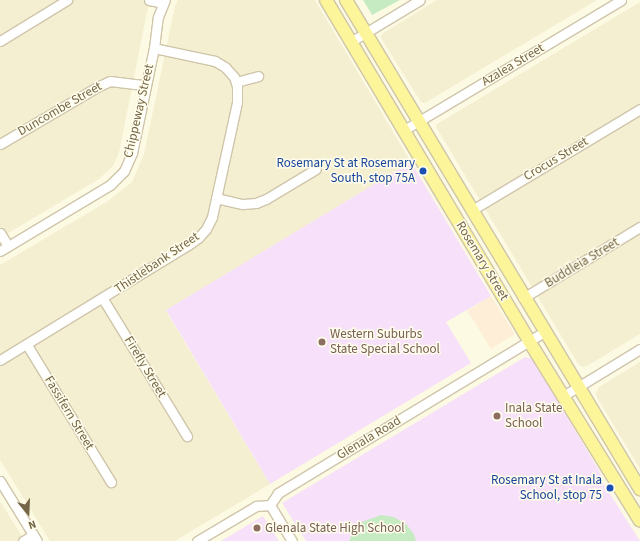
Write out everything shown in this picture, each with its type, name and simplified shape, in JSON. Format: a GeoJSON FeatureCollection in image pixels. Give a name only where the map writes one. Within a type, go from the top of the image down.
{"type":"FeatureCollection","features":[{"type":"Feature","properties":{"kind":"main road","name":"Rosemary Street"},"geometry":{"type":"LineString","coordinates":[[326,0],[352,41],[529,341],[640,521]]}},
{"type":"Feature","properties":{"kind":"main road","name":"Rosemary Street"},"geometry":{"type":"LineString","coordinates":[[346,0],[523,298],[640,489]]}},
{"type":"Feature","properties":{"kind":"street"},"geometry":{"type":"LineString","coordinates":[[0,41],[67,0]]}},
{"type":"Feature","properties":{"kind":"street"},"geometry":{"type":"LineString","coordinates":[[149,0],[164,2]]}},
{"type":"Feature","properties":{"kind":"street"},"geometry":{"type":"LineString","coordinates":[[352,41],[420,0]]}},
{"type":"Feature","properties":{"kind":"street","name":"Azalea Street"},"geometry":{"type":"LineString","coordinates":[[404,130],[621,0]]}},
{"type":"Feature","properties":{"kind":"street","name":"Chippeway Street"},"geometry":{"type":"LineString","coordinates":[[4,249],[110,185],[124,171],[132,152],[154,48],[158,17],[164,2]]}},
{"type":"Feature","properties":{"kind":"street"},"geometry":{"type":"LineString","coordinates":[[154,48],[215,61],[226,67],[236,82],[258,76]]}},
{"type":"Feature","properties":{"kind":"street","name":"Duncombe Street"},"geometry":{"type":"LineString","coordinates":[[0,144],[96,87],[110,82],[145,85]]}},
{"type":"Feature","properties":{"kind":"street","name":"Thistlebank Street"},"geometry":{"type":"LineString","coordinates":[[0,360],[27,345],[198,238],[206,229],[212,217],[237,102],[236,82]]}},
{"type":"Feature","properties":{"kind":"street","name":"Crocus Street"},"geometry":{"type":"LineString","coordinates":[[472,210],[640,109]]}},
{"type":"Feature","properties":{"kind":"street"},"geometry":{"type":"LineString","coordinates":[[216,198],[243,204],[256,203],[266,199],[316,169]]}},
{"type":"Feature","properties":{"kind":"street","name":"Buddleia Street"},"geometry":{"type":"LineString","coordinates":[[523,298],[640,227]]}},
{"type":"Feature","properties":{"kind":"street"},"geometry":{"type":"LineString","coordinates":[[0,233],[4,249]]}},
{"type":"Feature","properties":{"kind":"street","name":"Firefly Street"},"geometry":{"type":"LineString","coordinates":[[103,298],[187,436]]}},
{"type":"Feature","properties":{"kind":"street","name":"Glenala Road"},"geometry":{"type":"LineString","coordinates":[[270,505],[278,493],[544,332]]}},
{"type":"Feature","properties":{"kind":"street","name":"Fassifern Street"},"geometry":{"type":"LineString","coordinates":[[27,345],[111,482]]}},
{"type":"Feature","properties":{"kind":"street"},"geometry":{"type":"LineString","coordinates":[[563,396],[640,349]]}},
{"type":"Feature","properties":{"kind":"street"},"geometry":{"type":"LineString","coordinates":[[0,480],[36,538],[23,541]]}},
{"type":"Feature","properties":{"kind":"street"},"geometry":{"type":"LineString","coordinates":[[197,541],[256,506],[270,505],[292,541]]}},
{"type":"Feature","properties":{"kind":"shaded area"},"geometry":{"type":"Polygon","coordinates":[[[0,0],[151,0],[147,12],[119,153],[113,166],[99,179],[0,238],[0,0]]]}},
{"type":"Feature","properties":{"kind":"shaded area"},"geometry":{"type":"Polygon","coordinates":[[[178,0],[315,0],[411,162],[166,311],[270,484],[175,541],[50,541],[0,460],[0,265],[108,201],[132,182],[144,154],[175,6],[178,0]]]}},
{"type":"Feature","properties":{"kind":"shaded area"},"geometry":{"type":"Polygon","coordinates":[[[437,0],[597,0],[425,103],[421,102],[382,40],[381,36],[383,33],[437,0]]]}},
{"type":"Feature","properties":{"kind":"shaded area"},"geometry":{"type":"Polygon","coordinates":[[[640,2],[640,334],[587,366],[582,367],[578,364],[436,127],[437,124],[640,2]]]}},
{"type":"Feature","properties":{"kind":"shaded area","name":"Western Suburbs State Special School"},"geometry":{"type":"Polygon","coordinates":[[[411,162],[491,296],[446,322],[471,363],[270,484],[166,310],[411,162]]]}},
{"type":"Feature","properties":{"kind":"shaded area"},"geometry":{"type":"Polygon","coordinates":[[[491,296],[515,334],[491,349],[467,311],[491,296]]]}},
{"type":"Feature","properties":{"kind":"shaded area","name":"Inala State School"},"geometry":{"type":"Polygon","coordinates":[[[525,357],[532,359],[600,472],[603,483],[640,541],[306,541],[282,503],[525,357]]]}},
{"type":"Feature","properties":{"kind":"shaded area"},"geometry":{"type":"Polygon","coordinates":[[[640,362],[640,469],[596,396],[596,393],[599,387],[640,362]]]}},
{"type":"Feature","properties":{"kind":"shaded area"},"geometry":{"type":"Polygon","coordinates":[[[0,501],[25,541],[0,541],[0,501]]]}},
{"type":"Feature","properties":{"kind":"shaded area","name":"Glenala State High School"},"geometry":{"type":"Polygon","coordinates":[[[263,516],[279,541],[221,541],[263,516]]]}},
{"type":"Feature","properties":{"kind":"green space"},"geometry":{"type":"Polygon","coordinates":[[[363,0],[400,0],[372,15],[363,0]]]}},
{"type":"Feature","properties":{"kind":"green space"},"geometry":{"type":"Polygon","coordinates":[[[381,515],[394,517],[406,524],[414,534],[416,541],[349,541],[353,532],[362,522],[381,515]]]}},
{"type":"Feature","properties":{"kind":"place","name":"Rosemary St at Rosemary South, stop 75A"},"geometry":{"type":"Point","coordinates":[423,171]}},
{"type":"Feature","properties":{"kind":"place","name":"Western Suburbs State Special School"},"geometry":{"type":"Point","coordinates":[322,342]}},
{"type":"Feature","properties":{"kind":"place","name":"Inala State School"},"geometry":{"type":"Point","coordinates":[497,416]}},
{"type":"Feature","properties":{"kind":"place","name":"Rosemary St at Inala School, stop 75"},"geometry":{"type":"Point","coordinates":[610,488]}},
{"type":"Feature","properties":{"kind":"place","name":"Glenala State High School"},"geometry":{"type":"Point","coordinates":[257,528]}}]}
